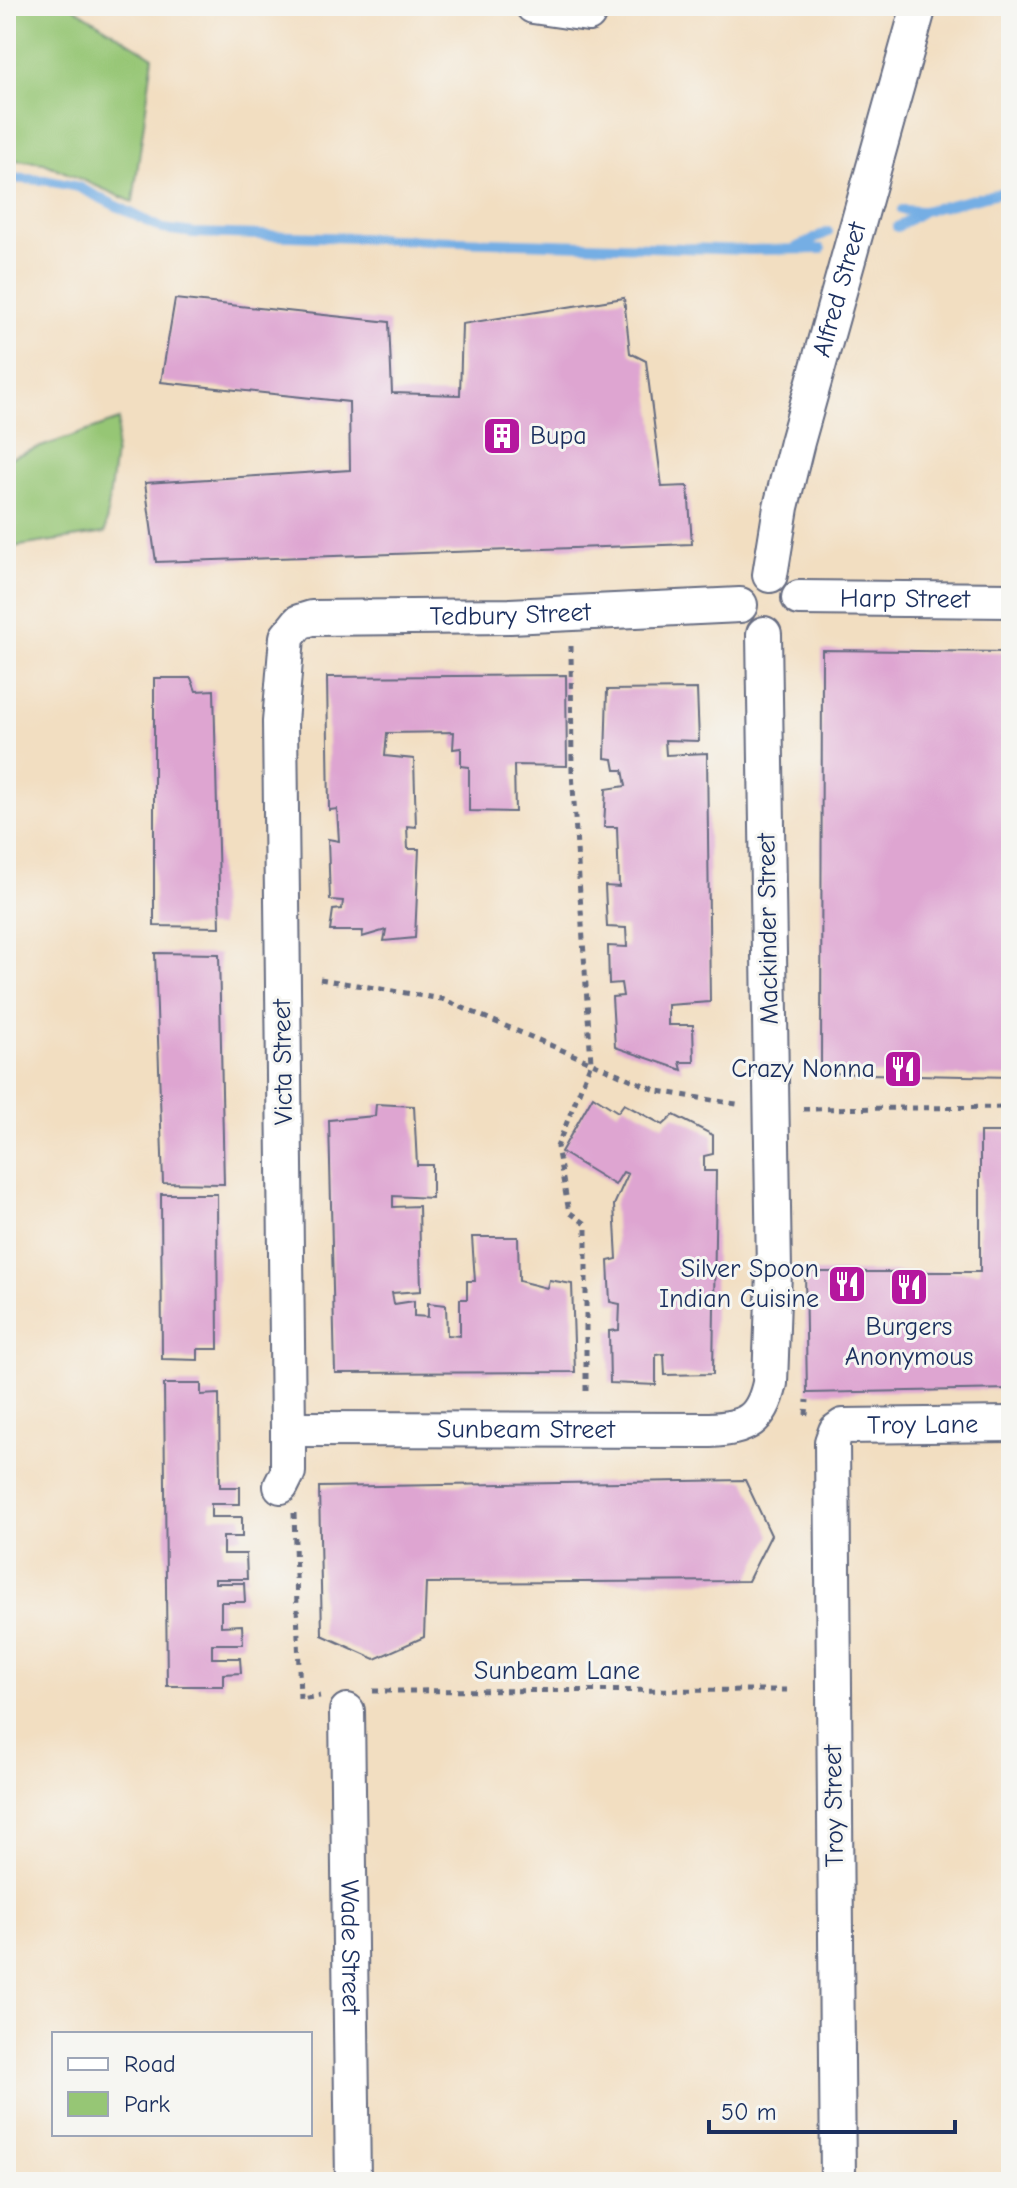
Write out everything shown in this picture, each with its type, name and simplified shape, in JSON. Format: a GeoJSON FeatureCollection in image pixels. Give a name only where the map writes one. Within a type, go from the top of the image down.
{"type":"FeatureCollection","features":[{"type":"Feature","properties":{"kind":"street"},"geometry":{"type":"LineString","coordinates":[[533,6],[588,14]]}},
{"type":"Feature","properties":{"kind":"street","name":"Alfred Street"},"geometry":{"type":"LineString","coordinates":[[770,575],[781,507],[794,455],[919,6]]}},
{"type":"Feature","properties":{"kind":"street"},"geometry":{"type":"LineString","coordinates":[[770,575],[789,582],[799,598],[800,608],[791,626],[784,632],[764,634],[747,624],[740,605],[746,587],[761,576],[770,575]]}},
{"type":"Feature","properties":{"kind":"street","name":"Harp Street"},"geometry":{"type":"LineString","coordinates":[[799,598],[1011,600]]}},
{"type":"Feature","properties":{"kind":"street","name":"Tedbury Street"},"geometry":{"type":"LineString","coordinates":[[287,637],[299,622],[312,618],[510,616],[740,605]]}},
{"type":"Feature","properties":{"kind":"street","name":"Mackinder Street"},"geometry":{"type":"LineString","coordinates":[[759,1415],[770,1383],[774,1271],[764,634]]}},
{"type":"Feature","properties":{"kind":"street","name":"Victa Street"},"geometry":{"type":"LineString","coordinates":[[287,637],[280,737],[287,1493]]}},
{"type":"Feature","properties":{"kind":"street","name":"Sunbeam Street"},"geometry":{"type":"LineString","coordinates":[[288,1429],[710,1430],[738,1426],[759,1415]]}},
{"type":"Feature","properties":{"kind":"street","name":"Troy Lane"},"geometry":{"type":"LineString","coordinates":[[833,1444],[843,1426],[1011,1424]]}},
{"type":"Feature","properties":{"kind":"street","name":"Troy Street"},"geometry":{"type":"LineString","coordinates":[[833,1444],[838,2182]]}},
{"type":"Feature","properties":{"kind":"street","name":"Wade Street"},"geometry":{"type":"LineString","coordinates":[[347,1711],[353,2182]]}},
{"type":"Feature","properties":{"kind":"path"},"geometry":{"type":"LineString","coordinates":[[571,645],[572,772],[591,1062],[557,1147],[569,1212],[586,1224],[586,1393]]}},
{"type":"Feature","properties":{"kind":"path"},"geometry":{"type":"LineString","coordinates":[[320,979],[442,999],[658,1091],[770,1110],[1011,1107]]}},
{"type":"Feature","properties":{"kind":"path"},"geometry":{"type":"LineString","coordinates":[[287,1493],[300,1699]]}},
{"type":"Feature","properties":{"kind":"path","name":"Sunbeam Lane"},"geometry":{"type":"LineString","coordinates":[[347,1711],[348,1690],[788,1690]]}},
{"type":"Feature","properties":{"kind":"green space"},"geometry":{"type":"Polygon","coordinates":[[[6,6],[71,6],[153,57],[133,202],[44,163],[6,159],[6,6]]]}},
{"type":"Feature","properties":{"kind":"green space"},"geometry":{"type":"Polygon","coordinates":[[[119,420],[105,533],[6,548],[6,459],[119,420]]]}},
{"type":"Feature","properties":{"kind":"building","name":"Bupa"},"geometry":{"type":"Polygon","coordinates":[[[624,298],[630,353],[646,361],[662,487],[688,486],[692,544],[156,562],[145,483],[350,470],[349,402],[161,382],[175,299],[389,322],[392,393],[460,395],[462,324],[624,298]]]}},
{"type":"Feature","properties":{"kind":"building"},"geometry":{"type":"Polygon","coordinates":[[[822,650],[1011,652],[1011,1077],[821,1073],[822,650]]]}},
{"type":"Feature","properties":{"kind":"building"},"geometry":{"type":"Polygon","coordinates":[[[566,675],[567,766],[514,765],[515,812],[469,811],[469,767],[461,766],[461,748],[453,749],[454,732],[387,733],[385,756],[414,759],[416,827],[407,826],[408,849],[419,849],[415,938],[384,941],[386,930],[362,937],[363,931],[330,931],[333,910],[342,909],[343,901],[330,900],[328,839],[339,841],[337,809],[329,810],[327,677],[566,675]]]}},
{"type":"Feature","properties":{"kind":"building"},"geometry":{"type":"Polygon","coordinates":[[[154,678],[191,678],[196,691],[214,690],[220,927],[154,926],[154,678]]]}},
{"type":"Feature","properties":{"kind":"building"},"geometry":{"type":"Polygon","coordinates":[[[697,689],[699,741],[665,740],[666,755],[707,753],[710,1002],[668,1005],[668,1025],[693,1025],[694,1062],[680,1062],[682,1070],[615,1047],[612,997],[623,996],[621,983],[609,984],[608,946],[627,947],[626,928],[607,927],[605,886],[619,887],[617,827],[604,827],[606,789],[626,786],[623,770],[615,770],[613,759],[605,758],[607,690],[697,689]]]}},
{"type":"Feature","properties":{"kind":"building"},"geometry":{"type":"Polygon","coordinates":[[[155,953],[219,954],[224,1184],[163,1183],[155,953]]]}},
{"type":"Feature","properties":{"kind":"building"},"geometry":{"type":"Polygon","coordinates":[[[593,1096],[618,1112],[624,1104],[663,1125],[674,1115],[713,1135],[713,1154],[704,1156],[704,1171],[716,1171],[713,1374],[665,1375],[664,1354],[656,1355],[656,1385],[610,1383],[609,1331],[619,1330],[620,1304],[610,1302],[608,1261],[617,1259],[614,1205],[628,1174],[623,1172],[615,1185],[561,1152],[593,1096]]]}},
{"type":"Feature","properties":{"kind":"building"},"geometry":{"type":"Polygon","coordinates":[[[376,1104],[414,1106],[417,1165],[432,1165],[432,1198],[393,1196],[393,1207],[419,1206],[421,1291],[392,1293],[394,1304],[414,1301],[414,1316],[428,1317],[428,1303],[446,1305],[447,1335],[460,1336],[460,1299],[467,1299],[467,1281],[475,1281],[472,1237],[518,1237],[519,1281],[547,1288],[549,1280],[572,1284],[575,1372],[335,1373],[329,1120],[375,1116],[376,1104]]]}},
{"type":"Feature","properties":{"kind":"building"},"geometry":{"type":"Polygon","coordinates":[[[980,1132],[1011,1132],[1011,1389],[807,1393],[805,1272],[980,1272],[980,1132]]]}},
{"type":"Feature","properties":{"kind":"building"},"geometry":{"type":"Polygon","coordinates":[[[161,1194],[217,1194],[218,1349],[198,1349],[198,1360],[162,1359],[161,1194]]]}},
{"type":"Feature","properties":{"kind":"building"},"geometry":{"type":"Polygon","coordinates":[[[164,1384],[201,1384],[201,1395],[219,1394],[220,1487],[240,1487],[240,1504],[211,1504],[211,1517],[242,1517],[242,1537],[223,1537],[223,1554],[246,1554],[247,1579],[215,1579],[215,1583],[244,1583],[245,1602],[221,1602],[221,1626],[242,1625],[243,1644],[212,1644],[212,1658],[240,1658],[241,1673],[223,1674],[223,1686],[167,1686],[164,1384]]]}},
{"type":"Feature","properties":{"kind":"building"},"geometry":{"type":"Polygon","coordinates":[[[745,1480],[771,1535],[748,1581],[426,1583],[424,1637],[375,1659],[322,1635],[319,1487],[745,1480]]]}},
{"type":"Feature","properties":{"kind":"waterway"},"geometry":{"type":"LineString","coordinates":[[6,178],[44,180],[78,187],[163,229],[194,233],[748,250],[821,249]]}},
{"type":"Feature","properties":{"kind":"waterway"},"geometry":{"type":"LineString","coordinates":[[897,227],[923,211],[1011,190]]}},
{"type":"Feature","properties":{"kind":"waterway"},"geometry":{"type":"LineString","coordinates":[[902,210],[921,211]]}},
{"type":"Feature","properties":{"kind":"waterway"},"geometry":{"type":"LineString","coordinates":[[797,247],[828,232]]}},
{"type":"Feature","properties":{"kind":"place","name":"Bupa"},"geometry":{"type":"Point","coordinates":[502,436]}},
{"type":"Feature","properties":{"kind":"place","name":"Crazy Nonna"},"geometry":{"type":"Point","coordinates":[903,1069]}},
{"type":"Feature","properties":{"kind":"place","name":"Silver Spoon Indian Cuisine"},"geometry":{"type":"Point","coordinates":[847,1284]}},
{"type":"Feature","properties":{"kind":"place","name":"Burgers Anonymous"},"geometry":{"type":"Point","coordinates":[909,1287]}}]}
